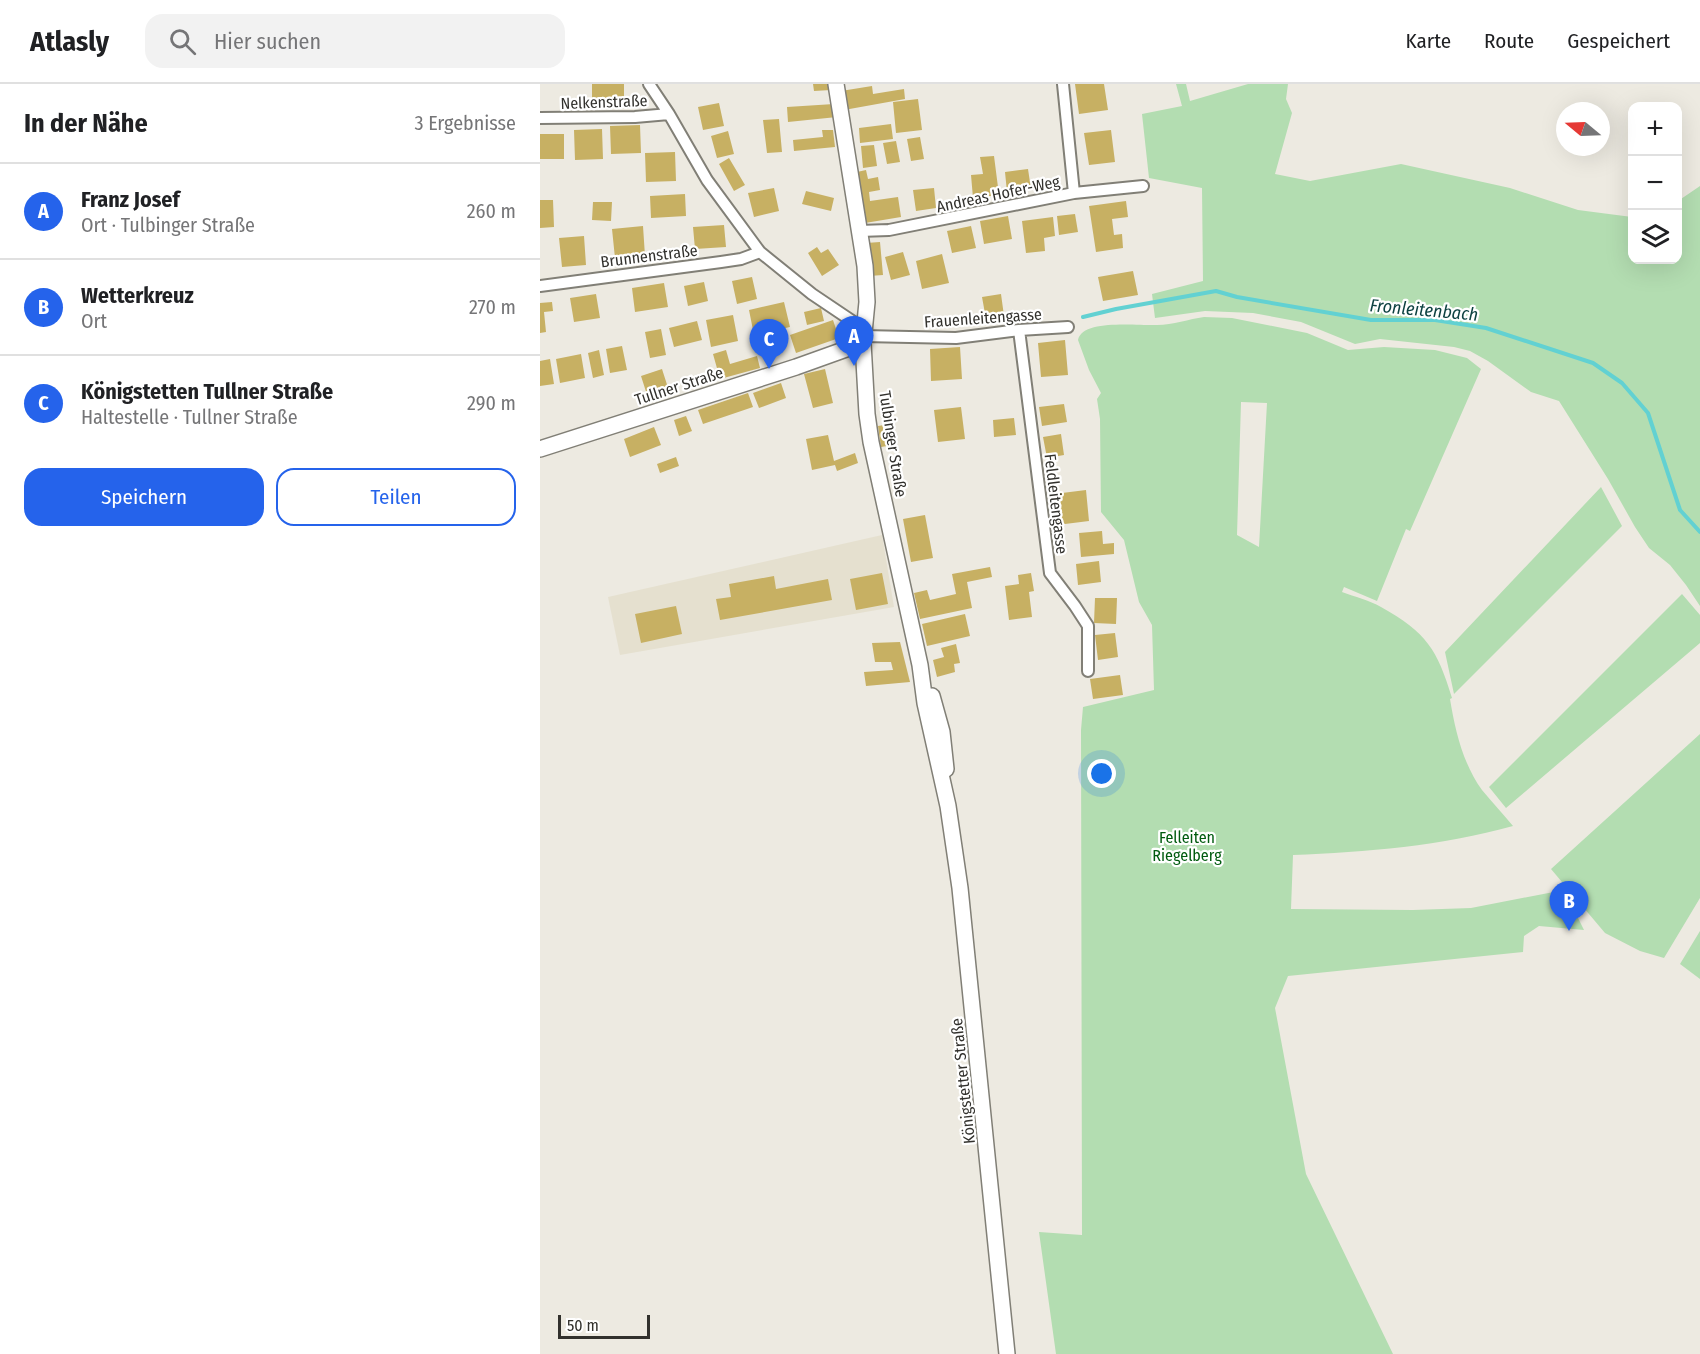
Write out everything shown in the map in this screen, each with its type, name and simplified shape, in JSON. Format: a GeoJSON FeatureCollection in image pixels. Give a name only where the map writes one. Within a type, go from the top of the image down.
{"type":"FeatureCollection","features":[{"type":"Feature","properties":{"kind":"main road","name":"Tulbinger Straße"},"geometry":{"type":"LineString","coordinates":[[836,84],[859,231],[867,302],[863,336],[867,414],[871,442],[920,665]]}},
{"type":"Feature","properties":{"kind":"main road","name":"Tullner Straße"},"geometry":{"type":"LineString","coordinates":[[540,449],[796,367],[863,336]]}},
{"type":"Feature","properties":{"kind":"main road","name":"Königstetter Straße"},"geometry":{"type":"LineString","coordinates":[[920,665],[925,703],[948,806],[967,941],[1007,1354]]}},
{"type":"Feature","properties":{"kind":"street"},"geometry":{"type":"LineString","coordinates":[[649,84],[707,180],[760,252],[863,336]]}},
{"type":"Feature","properties":{"kind":"street"},"geometry":{"type":"LineString","coordinates":[[1063,84],[1074,194]]}},
{"type":"Feature","properties":{"kind":"street","name":"Nelkenstraße"},"geometry":{"type":"LineString","coordinates":[[540,118],[635,117],[669,114]]}},
{"type":"Feature","properties":{"kind":"street","name":"Andreas Hofer-Weg"},"geometry":{"type":"LineString","coordinates":[[859,231],[889,230],[1074,194],[1143,186]]}},
{"type":"Feature","properties":{"kind":"street","name":"Brunnenstraße"},"geometry":{"type":"LineString","coordinates":[[540,286],[741,259],[760,252]]}},
{"type":"Feature","properties":{"kind":"street","name":"Frauenleitengasse"},"geometry":{"type":"LineString","coordinates":[[863,336],[956,338],[1019,330],[1068,327]]}},
{"type":"Feature","properties":{"kind":"street","name":"Feldleitengasse"},"geometry":{"type":"LineString","coordinates":[[1019,330],[1050,573],[1088,626],[1088,671]]}},
{"type":"Feature","properties":{"kind":"shaded area"},"geometry":{"type":"Polygon","coordinates":[[[882,535],[894,607],[620,655],[608,597],[882,535]]]}},
{"type":"Feature","properties":{"kind":"green space"},"geometry":{"type":"Polygon","coordinates":[[[1176,84],[1186,84],[1190,101],[1248,84],[1288,84],[1286,99],[1292,113],[1275,174],[1310,181],[1401,164],[1510,188],[1578,210],[1628,216],[1628,264],[1682,264],[1682,198],[1700,186],[1700,606],[1670,565],[1649,548],[1559,401],[1531,392],[1470,351],[1454,347],[1380,339],[1355,344],[1301,322],[1253,313],[1205,311],[1155,318],[1152,294],[1203,281],[1202,188],[1149,178],[1142,114],[1182,106],[1176,84]]]}},
{"type":"Feature","properties":{"kind":"green space","name":"Felleiten Riegelberg"},"geometry":{"type":"Polygon","coordinates":[[[1204,317],[1232,318],[1307,333],[1348,350],[1384,347],[1435,350],[1467,358],[1481,369],[1410,531],[1406,529],[1377,601],[1344,587],[1342,592],[1372,602],[1397,616],[1420,634],[1428,644],[1447,681],[1452,698],[1450,699],[1457,735],[1475,780],[1513,826],[1459,839],[1404,847],[1293,855],[1291,909],[1471,908],[1564,890],[1584,930],[1539,926],[1524,936],[1523,952],[1288,976],[1275,1008],[1306,1174],[1393,1354],[1056,1354],[1039,1232],[1082,1235],[1081,730],[1083,707],[1154,690],[1152,625],[1139,602],[1124,540],[1101,512],[1100,419],[1097,399],[1101,393],[1089,370],[1078,340],[1082,333],[1101,326],[1163,325],[1204,317]],[[1241,402],[1237,535],[1259,547],[1267,403],[1241,402]]]}},
{"type":"Feature","properties":{"kind":"green space"},"geometry":{"type":"Polygon","coordinates":[[[1601,487],[1622,526],[1454,694],[1445,652],[1601,487]]]}},
{"type":"Feature","properties":{"kind":"green space"},"geometry":{"type":"Polygon","coordinates":[[[1682,594],[1700,615],[1700,643],[1506,808],[1489,787],[1682,594]]]}},
{"type":"Feature","properties":{"kind":"green space"},"geometry":{"type":"Polygon","coordinates":[[[1700,734],[1700,898],[1664,958],[1640,951],[1605,933],[1551,869],[1700,734]]]}},
{"type":"Feature","properties":{"kind":"green space"},"geometry":{"type":"Polygon","coordinates":[[[1700,931],[1700,979],[1680,964],[1700,931]]]}},
{"type":"Feature","properties":{"kind":"building"},"geometry":{"type":"Polygon","coordinates":[[[592,84],[624,84],[624,101],[592,102],[592,84]]]}},
{"type":"Feature","properties":{"kind":"building"},"geometry":{"type":"Polygon","coordinates":[[[813,84],[830,84],[831,90],[814,91],[813,84]]]}},
{"type":"Feature","properties":{"kind":"building"},"geometry":{"type":"Polygon","coordinates":[[[1075,84],[1104,84],[1108,110],[1079,114],[1075,84]]]}},
{"type":"Feature","properties":{"kind":"building"},"geometry":{"type":"Polygon","coordinates":[[[872,86],[873,94],[904,89],[905,99],[844,110],[841,91],[872,86]]]}},
{"type":"Feature","properties":{"kind":"building"},"geometry":{"type":"Polygon","coordinates":[[[918,99],[922,130],[896,133],[893,102],[918,99]]]}},
{"type":"Feature","properties":{"kind":"building"},"geometry":{"type":"Polygon","coordinates":[[[719,103],[724,126],[703,130],[698,107],[719,103]]]}},
{"type":"Feature","properties":{"kind":"building"},"geometry":{"type":"Polygon","coordinates":[[[834,104],[837,117],[788,122],[787,107],[834,104]]]}},
{"type":"Feature","properties":{"kind":"building"},"geometry":{"type":"Polygon","coordinates":[[[779,119],[782,152],[767,153],[763,120],[779,119]]]}},
{"type":"Feature","properties":{"kind":"building"},"geometry":{"type":"Polygon","coordinates":[[[891,124],[893,139],[860,143],[859,128],[891,124]]]}},
{"type":"Feature","properties":{"kind":"building"},"geometry":{"type":"Polygon","coordinates":[[[640,125],[641,153],[611,154],[610,126],[640,125]]]}},
{"type":"Feature","properties":{"kind":"building"},"geometry":{"type":"Polygon","coordinates":[[[602,129],[603,159],[575,160],[574,130],[602,129]]]}},
{"type":"Feature","properties":{"kind":"building"},"geometry":{"type":"Polygon","coordinates":[[[822,130],[833,130],[835,147],[794,151],[793,140],[823,137],[822,130]]]}},
{"type":"Feature","properties":{"kind":"building"},"geometry":{"type":"Polygon","coordinates":[[[1111,130],[1115,162],[1089,165],[1084,133],[1111,130]]]}},
{"type":"Feature","properties":{"kind":"building"},"geometry":{"type":"Polygon","coordinates":[[[728,131],[734,154],[717,158],[711,136],[728,131]]]}},
{"type":"Feature","properties":{"kind":"building"},"geometry":{"type":"Polygon","coordinates":[[[540,134],[564,134],[564,159],[540,159],[540,134]]]}},
{"type":"Feature","properties":{"kind":"building"},"geometry":{"type":"Polygon","coordinates":[[[920,137],[924,159],[911,161],[907,139],[920,137]]]}},
{"type":"Feature","properties":{"kind":"building"},"geometry":{"type":"Polygon","coordinates":[[[896,141],[900,162],[887,164],[883,143],[896,141]]]}},
{"type":"Feature","properties":{"kind":"building"},"geometry":{"type":"Polygon","coordinates":[[[874,145],[877,166],[863,168],[861,146],[874,145]]]}},
{"type":"Feature","properties":{"kind":"building"},"geometry":{"type":"Polygon","coordinates":[[[675,152],[676,181],[646,182],[645,153],[675,152]]]}},
{"type":"Feature","properties":{"kind":"building"},"geometry":{"type":"Polygon","coordinates":[[[994,156],[999,195],[973,198],[971,175],[983,174],[980,157],[994,156]]]}},
{"type":"Feature","properties":{"kind":"building"},"geometry":{"type":"Polygon","coordinates":[[[729,158],[745,185],[734,191],[719,164],[729,158]]]}},
{"type":"Feature","properties":{"kind":"building"},"geometry":{"type":"Polygon","coordinates":[[[1028,169],[1031,189],[1007,192],[1005,172],[1028,169]]]}},
{"type":"Feature","properties":{"kind":"building"},"geometry":{"type":"Polygon","coordinates":[[[866,170],[868,179],[878,177],[880,190],[869,192],[870,201],[898,197],[901,217],[865,223],[857,172],[866,170]]]}},
{"type":"Feature","properties":{"kind":"building"},"geometry":{"type":"Polygon","coordinates":[[[774,188],[779,211],[754,217],[748,193],[774,188]]]}},
{"type":"Feature","properties":{"kind":"building"},"geometry":{"type":"Polygon","coordinates":[[[934,188],[936,208],[916,211],[913,190],[934,188]]]}},
{"type":"Feature","properties":{"kind":"building"},"geometry":{"type":"Polygon","coordinates":[[[806,191],[834,198],[831,211],[802,204],[806,191]]]}},
{"type":"Feature","properties":{"kind":"building"},"geometry":{"type":"Polygon","coordinates":[[[685,194],[686,216],[651,218],[650,196],[685,194]]]}},
{"type":"Feature","properties":{"kind":"building"},"geometry":{"type":"Polygon","coordinates":[[[540,200],[553,200],[554,227],[540,228],[540,200]]]}},
{"type":"Feature","properties":{"kind":"building"},"geometry":{"type":"Polygon","coordinates":[[[1126,201],[1128,217],[1112,219],[1114,235],[1122,234],[1123,248],[1096,252],[1089,206],[1126,201]]]}},
{"type":"Feature","properties":{"kind":"building"},"geometry":{"type":"Polygon","coordinates":[[[593,202],[612,202],[611,221],[592,220],[593,202]]]}},
{"type":"Feature","properties":{"kind":"building"},"geometry":{"type":"Polygon","coordinates":[[[1075,214],[1078,232],[1059,235],[1057,216],[1075,214]]]}},
{"type":"Feature","properties":{"kind":"building"},"geometry":{"type":"Polygon","coordinates":[[[1008,216],[1012,239],[984,244],[980,221],[1008,216]]]}},
{"type":"Feature","properties":{"kind":"building"},"geometry":{"type":"Polygon","coordinates":[[[1053,217],[1055,236],[1044,238],[1045,251],[1026,253],[1022,221],[1053,217]]]}},
{"type":"Feature","properties":{"kind":"building"},"geometry":{"type":"Polygon","coordinates":[[[724,225],[726,247],[695,249],[693,227],[724,225]]]}},
{"type":"Feature","properties":{"kind":"building"},"geometry":{"type":"Polygon","coordinates":[[[643,226],[645,256],[615,258],[612,229],[643,226]]]}},
{"type":"Feature","properties":{"kind":"building"},"geometry":{"type":"Polygon","coordinates":[[[971,226],[976,248],[952,253],[947,231],[971,226]]]}},
{"type":"Feature","properties":{"kind":"building"},"geometry":{"type":"Polygon","coordinates":[[[584,236],[586,265],[562,267],[559,238],[584,236]]]}},
{"type":"Feature","properties":{"kind":"building"},"geometry":{"type":"Polygon","coordinates":[[[880,242],[883,275],[869,276],[866,243],[880,242]]]}},
{"type":"Feature","properties":{"kind":"building"},"geometry":{"type":"Polygon","coordinates":[[[817,247],[821,253],[828,249],[839,265],[822,276],[808,253],[817,247]]]}},
{"type":"Feature","properties":{"kind":"building"},"geometry":{"type":"Polygon","coordinates":[[[903,252],[910,275],[891,280],[885,257],[903,252]]]}},
{"type":"Feature","properties":{"kind":"building"},"geometry":{"type":"Polygon","coordinates":[[[942,254],[949,283],[922,289],[916,261],[942,254]]]}},
{"type":"Feature","properties":{"kind":"building"},"geometry":{"type":"Polygon","coordinates":[[[1133,271],[1138,295],[1103,301],[1098,277],[1133,271]]]}},
{"type":"Feature","properties":{"kind":"building"},"geometry":{"type":"Polygon","coordinates":[[[752,277],[757,299],[737,304],[732,281],[752,277]]]}},
{"type":"Feature","properties":{"kind":"building"},"geometry":{"type":"Polygon","coordinates":[[[704,282],[708,301],[688,306],[684,286],[704,282]]]}},
{"type":"Feature","properties":{"kind":"building"},"geometry":{"type":"Polygon","coordinates":[[[664,283],[668,307],[635,312],[632,288],[664,283]]]}},
{"type":"Feature","properties":{"kind":"building"},"geometry":{"type":"Polygon","coordinates":[[[596,294],[600,318],[574,322],[570,298],[596,294]]]}},
{"type":"Feature","properties":{"kind":"building"},"geometry":{"type":"Polygon","coordinates":[[[1001,294],[1004,316],[986,319],[982,297],[1001,294]]]}},
{"type":"Feature","properties":{"kind":"building"},"geometry":{"type":"Polygon","coordinates":[[[552,302],[553,311],[544,312],[546,332],[540,333],[540,303],[552,302]]]}},
{"type":"Feature","properties":{"kind":"building"},"geometry":{"type":"Polygon","coordinates":[[[784,302],[790,327],[754,335],[749,310],[784,302]]]}},
{"type":"Feature","properties":{"kind":"building"},"geometry":{"type":"Polygon","coordinates":[[[821,308],[824,321],[807,325],[804,312],[821,308]]]}},
{"type":"Feature","properties":{"kind":"building"},"geometry":{"type":"Polygon","coordinates":[[[733,315],[738,341],[711,347],[706,320],[733,315]]]}},
{"type":"Feature","properties":{"kind":"building"},"geometry":{"type":"Polygon","coordinates":[[[833,320],[839,338],[796,353],[790,335],[833,320]]]}},
{"type":"Feature","properties":{"kind":"building"},"geometry":{"type":"Polygon","coordinates":[[[697,321],[702,340],[674,347],[669,328],[697,321]]]}},
{"type":"Feature","properties":{"kind":"building"},"geometry":{"type":"Polygon","coordinates":[[[661,329],[666,355],[650,358],[645,332],[661,329]]]}},
{"type":"Feature","properties":{"kind":"building"},"geometry":{"type":"Polygon","coordinates":[[[1065,340],[1068,375],[1041,377],[1038,343],[1065,340]]]}},
{"type":"Feature","properties":{"kind":"building"},"geometry":{"type":"Polygon","coordinates":[[[622,346],[627,370],[610,373],[606,349],[622,346]]]}},
{"type":"Feature","properties":{"kind":"building"},"geometry":{"type":"Polygon","coordinates":[[[960,347],[962,379],[931,381],[930,349],[960,347]]]}},
{"type":"Feature","properties":{"kind":"building"},"geometry":{"type":"Polygon","coordinates":[[[599,350],[604,375],[593,378],[588,353],[599,350]]]}},
{"type":"Feature","properties":{"kind":"building"},"geometry":{"type":"Polygon","coordinates":[[[726,350],[730,364],[757,356],[760,368],[720,379],[713,354],[726,350]]]}},
{"type":"Feature","properties":{"kind":"building"},"geometry":{"type":"Polygon","coordinates":[[[581,354],[585,378],[560,383],[556,359],[581,354]]]}},
{"type":"Feature","properties":{"kind":"building"},"geometry":{"type":"Polygon","coordinates":[[[550,359],[554,384],[540,386],[540,361],[550,359]]]}},
{"type":"Feature","properties":{"kind":"building"},"geometry":{"type":"Polygon","coordinates":[[[662,369],[670,394],[649,401],[641,376],[662,369]]]}},
{"type":"Feature","properties":{"kind":"building"},"geometry":{"type":"Polygon","coordinates":[[[825,369],[833,403],[813,408],[804,374],[825,369]]]}},
{"type":"Feature","properties":{"kind":"building"},"geometry":{"type":"Polygon","coordinates":[[[781,383],[786,398],[759,408],[753,393],[781,383]]]}},
{"type":"Feature","properties":{"kind":"building"},"geometry":{"type":"Polygon","coordinates":[[[748,393],[753,407],[703,424],[698,410],[748,393]]]}},
{"type":"Feature","properties":{"kind":"building"},"geometry":{"type":"Polygon","coordinates":[[[1064,404],[1067,422],[1042,426],[1039,407],[1064,404]]]}},
{"type":"Feature","properties":{"kind":"building"},"geometry":{"type":"Polygon","coordinates":[[[961,407],[965,439],[938,442],[934,410],[961,407]]]}},
{"type":"Feature","properties":{"kind":"building"},"geometry":{"type":"Polygon","coordinates":[[[686,416],[692,431],[679,436],[674,420],[686,416]]]}},
{"type":"Feature","properties":{"kind":"building"},"geometry":{"type":"Polygon","coordinates":[[[1014,418],[1016,435],[994,437],[993,420],[1014,418]]]}},
{"type":"Feature","properties":{"kind":"building"},"geometry":{"type":"Polygon","coordinates":[[[890,424],[893,445],[881,447],[878,426],[890,424]]]}},
{"type":"Feature","properties":{"kind":"building"},"geometry":{"type":"Polygon","coordinates":[[[654,427],[661,445],[630,457],[624,439],[654,427]]]}},
{"type":"Feature","properties":{"kind":"building"},"geometry":{"type":"Polygon","coordinates":[[[1061,434],[1064,455],[1047,458],[1043,437],[1061,434]]]}},
{"type":"Feature","properties":{"kind":"building"},"geometry":{"type":"Polygon","coordinates":[[[828,435],[834,461],[855,453],[858,463],[837,471],[835,465],[812,470],[806,439],[828,435]]]}},
{"type":"Feature","properties":{"kind":"building"},"geometry":{"type":"Polygon","coordinates":[[[676,457],[679,466],[660,473],[657,464],[676,457]]]}},
{"type":"Feature","properties":{"kind":"building"},"geometry":{"type":"Polygon","coordinates":[[[1086,490],[1089,521],[1057,525],[1054,494],[1086,490]]]}},
{"type":"Feature","properties":{"kind":"building"},"geometry":{"type":"Polygon","coordinates":[[[925,515],[933,558],[911,562],[903,519],[925,515]]]}},
{"type":"Feature","properties":{"kind":"building"},"geometry":{"type":"Polygon","coordinates":[[[1102,531],[1103,544],[1114,543],[1114,554],[1081,557],[1079,533],[1102,531]]]}},
{"type":"Feature","properties":{"kind":"building"},"geometry":{"type":"Polygon","coordinates":[[[1099,561],[1101,582],[1078,585],[1076,564],[1099,561]]]}},
{"type":"Feature","properties":{"kind":"building"},"geometry":{"type":"Polygon","coordinates":[[[990,567],[992,577],[967,582],[972,608],[920,619],[914,593],[927,590],[930,600],[956,594],[952,574],[990,567]]]}},
{"type":"Feature","properties":{"kind":"building"},"geometry":{"type":"Polygon","coordinates":[[[882,573],[888,604],[856,610],[850,579],[882,573]]]}},
{"type":"Feature","properties":{"kind":"building"},"geometry":{"type":"Polygon","coordinates":[[[1031,573],[1034,591],[1029,592],[1032,617],[1009,620],[1005,586],[1019,584],[1018,575],[1031,573]]]}},
{"type":"Feature","properties":{"kind":"building"},"geometry":{"type":"Polygon","coordinates":[[[774,576],[776,589],[828,579],[832,600],[720,620],[716,599],[731,597],[729,584],[774,576]]]}},
{"type":"Feature","properties":{"kind":"building"},"geometry":{"type":"Polygon","coordinates":[[[1095,598],[1117,598],[1116,624],[1094,623],[1095,598]]]}},
{"type":"Feature","properties":{"kind":"building"},"geometry":{"type":"Polygon","coordinates":[[[676,606],[682,634],[641,643],[635,614],[676,606]]]}},
{"type":"Feature","properties":{"kind":"building"},"geometry":{"type":"Polygon","coordinates":[[[965,614],[970,636],[927,646],[922,624],[965,614]]]}},
{"type":"Feature","properties":{"kind":"building"},"geometry":{"type":"Polygon","coordinates":[[[1115,633],[1118,657],[1098,660],[1095,635],[1115,633]]]}},
{"type":"Feature","properties":{"kind":"building"},"geometry":{"type":"Polygon","coordinates":[[[900,642],[910,682],[866,686],[864,672],[893,670],[891,662],[875,662],[872,643],[900,642]]]}},
{"type":"Feature","properties":{"kind":"building"},"geometry":{"type":"Polygon","coordinates":[[[956,644],[960,663],[954,664],[955,672],[937,677],[933,660],[944,657],[941,648],[956,644]]]}},
{"type":"Feature","properties":{"kind":"building"},"geometry":{"type":"Polygon","coordinates":[[[1120,675],[1123,695],[1093,699],[1090,679],[1120,675]]]}},
{"type":"Feature","properties":{"kind":"waterway","name":"Fronleitenbach"},"geometry":{"type":"LineString","coordinates":[[1083,317],[1216,291],[1237,297],[1371,320],[1435,320],[1486,328],[1593,363],[1622,383],[1648,413],[1680,510],[1700,532]]}},
{"type":"Feature","properties":{"kind":"place","name":"Franz Josef"},"geometry":{"type":"Point","coordinates":[854,366]}},
{"type":"Feature","properties":{"kind":"place","name":"Königstetten Tullner Straße"},"geometry":{"type":"Point","coordinates":[769,369]}},
{"type":"Feature","properties":{"kind":"place","name":"Wetterkreuz"},"geometry":{"type":"Point","coordinates":[1569,931]}}]}
